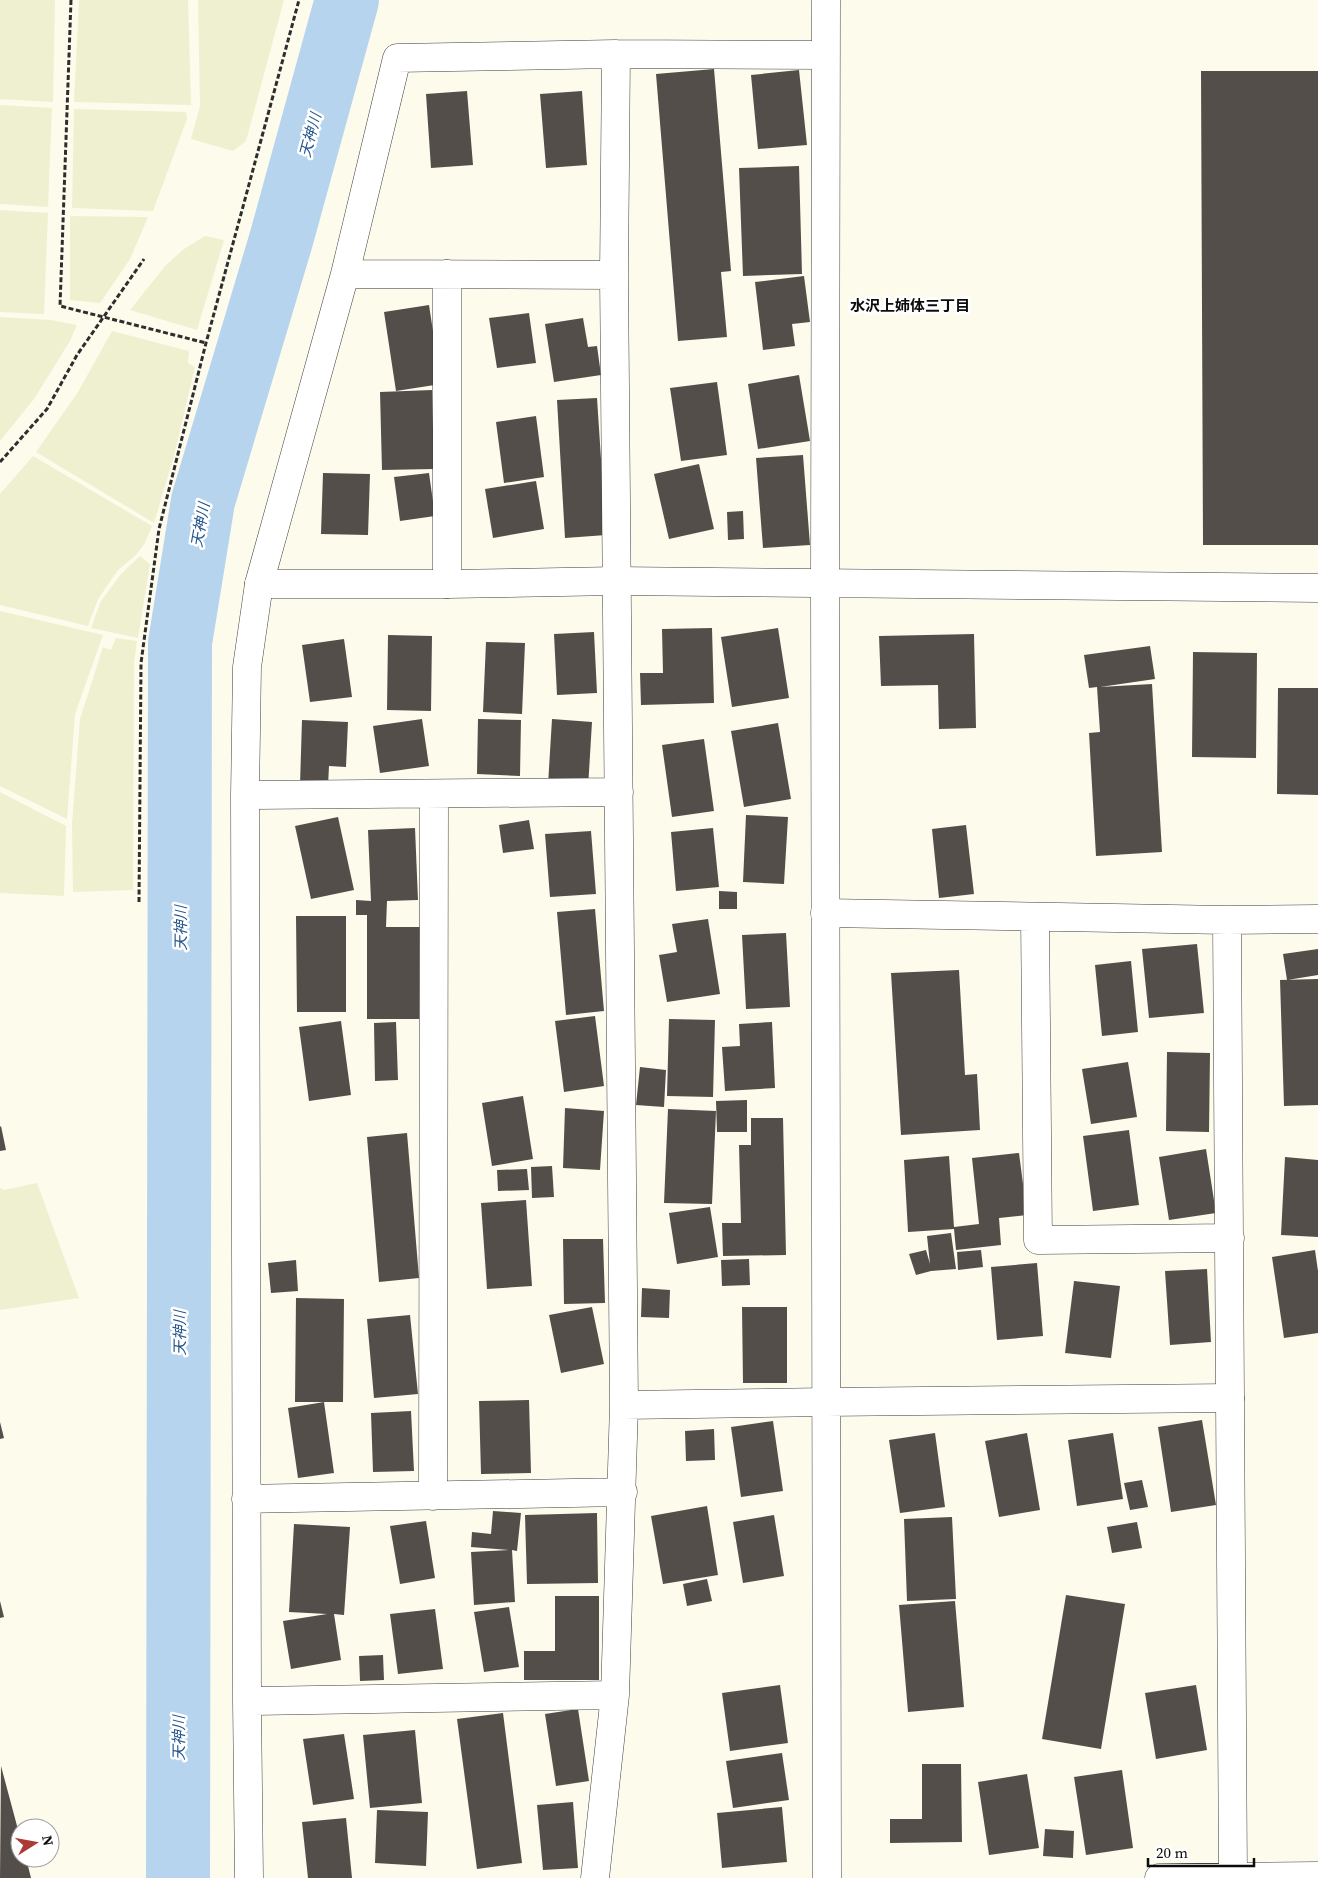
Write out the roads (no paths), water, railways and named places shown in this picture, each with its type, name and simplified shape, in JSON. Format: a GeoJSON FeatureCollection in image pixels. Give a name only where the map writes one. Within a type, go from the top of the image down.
{"type":"FeatureCollection","features":[{"type":"Feature","properties":{"kind":"street"},"geometry":{"type":"LineString","coordinates":[[826,0],[827,1878]]}},
{"type":"Feature","properties":{"kind":"street"},"geometry":{"type":"LineString","coordinates":[[249,1878],[246,1499],[246,667],[259,584],[345,274],[397,58],[616,54],[826,55]]}},
{"type":"Feature","properties":{"kind":"street"},"geometry":{"type":"LineString","coordinates":[[595,1878],[615,1695],[623,1492],[624,1405],[614,275],[616,54]]}},
{"type":"Feature","properties":{"kind":"street"},"geometry":{"type":"LineString","coordinates":[[345,274],[614,275]]}},
{"type":"Feature","properties":{"kind":"street"},"geometry":{"type":"LineString","coordinates":[[446,274],[447,584]]}},
{"type":"Feature","properties":{"kind":"street"},"geometry":{"type":"LineString","coordinates":[[259,584],[447,584],[616,581],[1318,588]]}},
{"type":"Feature","properties":{"kind":"street"},"geometry":{"type":"LineString","coordinates":[[245,795],[618,792]]}},
{"type":"Feature","properties":{"kind":"street"},"geometry":{"type":"LineString","coordinates":[[433,1496],[434,794]]}},
{"type":"Feature","properties":{"kind":"street"},"geometry":{"type":"LineString","coordinates":[[825,914],[1227,920],[1318,919]]}},
{"type":"Feature","properties":{"kind":"street"},"geometry":{"type":"LineString","coordinates":[[1035,918],[1038,1240],[1230,1238]]}},
{"type":"Feature","properties":{"kind":"street"},"geometry":{"type":"LineString","coordinates":[[1227,920],[1233,1877]]}},
{"type":"Feature","properties":{"kind":"street"},"geometry":{"type":"LineString","coordinates":[[624,1405],[1230,1398]]}},
{"type":"Feature","properties":{"kind":"street"},"geometry":{"type":"LineString","coordinates":[[246,1499],[623,1492]]}},
{"type":"Feature","properties":{"kind":"street"},"geometry":{"type":"LineString","coordinates":[[247,1701],[615,1695]]}},
{"type":"Feature","properties":{"kind":"street"},"geometry":{"type":"LineString","coordinates":[[1159,1878],[1318,1876]]}},
{"type":"Feature","properties":{"kind":"waterway","name":"天神川"},"geometry":{"type":"LineString","coordinates":[[178,1878],[180,643],[203,501],[281,240],[347,0]]}},
{"type":"Feature","properties":{"kind":"district","name":"水沢上姉体三丁目"},"geometry":{"type":"Point","coordinates":[910,305]}}]}
